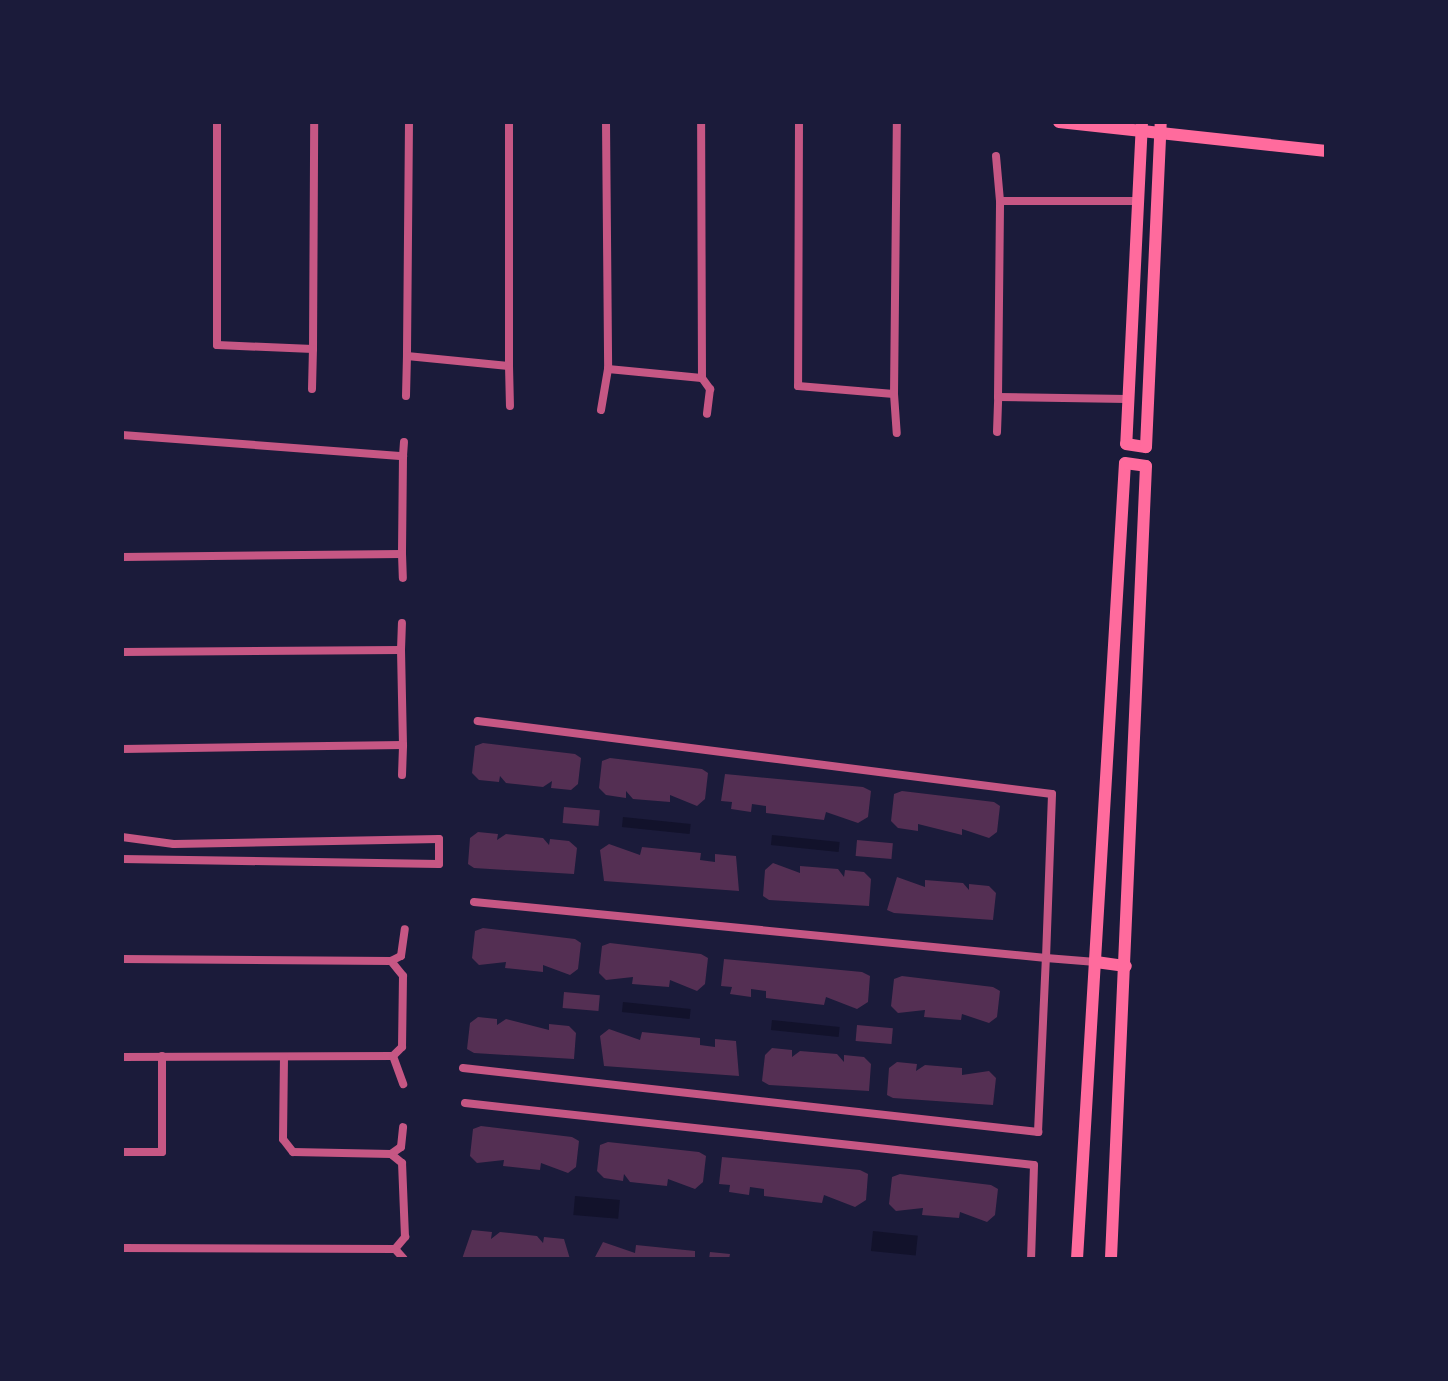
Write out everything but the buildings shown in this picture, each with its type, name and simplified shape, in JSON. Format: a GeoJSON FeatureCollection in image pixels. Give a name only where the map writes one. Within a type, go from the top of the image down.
{"type":"FeatureCollection","features":[{"type":"Feature","properties":{"kind":"main road"},"geometry":{"type":"LineString","coordinates":[[1059,122],[1159,127],[1326,151]]}},
{"type":"Feature","properties":{"kind":"main road"},"geometry":{"type":"LineString","coordinates":[[1142,126],[1126,444],[1146,447],[1159,127]]}},
{"type":"Feature","properties":{"kind":"main road"},"geometry":{"type":"LineString","coordinates":[[1077,1259],[1125,463],[1146,466],[1111,1259]]}},
{"type":"Feature","properties":{"kind":"main road"},"geometry":{"type":"LineString","coordinates":[[1096,962],[1126,966]]}},
{"type":"Feature","properties":{"kind":"street"},"geometry":{"type":"LineString","coordinates":[[217,122],[217,345],[313,349]]}},
{"type":"Feature","properties":{"kind":"street"},"geometry":{"type":"LineString","coordinates":[[312,389],[314,122]]}},
{"type":"Feature","properties":{"kind":"street"},"geometry":{"type":"LineString","coordinates":[[406,396],[409,122]]}},
{"type":"Feature","properties":{"kind":"street"},"geometry":{"type":"LineString","coordinates":[[509,122],[510,406]]}},
{"type":"Feature","properties":{"kind":"street"},"geometry":{"type":"LineString","coordinates":[[601,410],[608,369],[606,122]]}},
{"type":"Feature","properties":{"kind":"street"},"geometry":{"type":"LineString","coordinates":[[701,122],[702,378],[710,389],[707,414]]}},
{"type":"Feature","properties":{"kind":"street"},"geometry":{"type":"LineString","coordinates":[[799,122],[798,386],[894,394]]}},
{"type":"Feature","properties":{"kind":"street"},"geometry":{"type":"LineString","coordinates":[[896,125],[894,394],[897,433]]}},
{"type":"Feature","properties":{"kind":"street"},"geometry":{"type":"LineString","coordinates":[[996,156],[1000,201],[997,432]]}},
{"type":"Feature","properties":{"kind":"street"},"geometry":{"type":"LineString","coordinates":[[1000,201],[1139,201]]}},
{"type":"Feature","properties":{"kind":"street"},"geometry":{"type":"LineString","coordinates":[[407,356],[509,366]]}},
{"type":"Feature","properties":{"kind":"street"},"geometry":{"type":"LineString","coordinates":[[608,369],[702,378]]}},
{"type":"Feature","properties":{"kind":"street"},"geometry":{"type":"LineString","coordinates":[[998,397],[1127,399]]}},
{"type":"Feature","properties":{"kind":"street"},"geometry":{"type":"LineString","coordinates":[[122,435],[403,456]]}},
{"type":"Feature","properties":{"kind":"street"},"geometry":{"type":"LineString","coordinates":[[403,578],[404,442]]}},
{"type":"Feature","properties":{"kind":"street"},"geometry":{"type":"LineString","coordinates":[[122,557],[402,554]]}},
{"type":"Feature","properties":{"kind":"street"},"geometry":{"type":"LineString","coordinates":[[402,623],[402,775]]}},
{"type":"Feature","properties":{"kind":"street"},"geometry":{"type":"LineString","coordinates":[[122,652],[401,650]]}},
{"type":"Feature","properties":{"kind":"street"},"geometry":{"type":"LineString","coordinates":[[463,1068],[1038,1132],[1052,794],[478,721]]}},
{"type":"Feature","properties":{"kind":"street"},"geometry":{"type":"LineString","coordinates":[[122,749],[403,745]]}},
{"type":"Feature","properties":{"kind":"street"},"geometry":{"type":"LineString","coordinates":[[122,837],[174,844],[439,839],[439,864],[122,859]]}},
{"type":"Feature","properties":{"kind":"street"},"geometry":{"type":"LineString","coordinates":[[474,902],[1096,962]]}},
{"type":"Feature","properties":{"kind":"street"},"geometry":{"type":"LineString","coordinates":[[122,959],[391,961],[401,956],[405,929]]}},
{"type":"Feature","properties":{"kind":"street"},"geometry":{"type":"LineString","coordinates":[[122,1057],[393,1056],[402,1047],[403,976],[391,961]]}},
{"type":"Feature","properties":{"kind":"street"},"geometry":{"type":"LineString","coordinates":[[122,1152],[162,1152],[162,1056]]}},
{"type":"Feature","properties":{"kind":"street"},"geometry":{"type":"LineString","coordinates":[[393,1056],[403,1084]]}},
{"type":"Feature","properties":{"kind":"street"},"geometry":{"type":"LineString","coordinates":[[284,1057],[283,1139],[293,1152],[391,1154],[401,1147],[403,1127]]}},
{"type":"Feature","properties":{"kind":"street"},"geometry":{"type":"LineString","coordinates":[[465,1103],[1034,1165],[1031,1259]]}},
{"type":"Feature","properties":{"kind":"street"},"geometry":{"type":"LineString","coordinates":[[391,1154],[402,1163],[405,1237],[395,1249]]}},
{"type":"Feature","properties":{"kind":"street"},"geometry":{"type":"LineString","coordinates":[[122,1248],[395,1249],[404,1259]]}},
{"type":"Feature","properties":{"kind":"shaded area"},"geometry":{"type":"Polygon","coordinates":[[[623,817],[691,824],[690,834],[622,827],[623,817]]]}},
{"type":"Feature","properties":{"kind":"shaded area"},"geometry":{"type":"Polygon","coordinates":[[[772,835],[840,842],[839,852],[771,845],[772,835]]]}},
{"type":"Feature","properties":{"kind":"shaded area"},"geometry":{"type":"Polygon","coordinates":[[[623,1002],[691,1009],[690,1019],[622,1012],[623,1002]]]}},
{"type":"Feature","properties":{"kind":"shaded area"},"geometry":{"type":"Polygon","coordinates":[[[772,1020],[840,1027],[839,1037],[771,1030],[772,1020]]]}},
{"type":"Feature","properties":{"kind":"shaded area"},"geometry":{"type":"Polygon","coordinates":[[[575,1196],[620,1200],[618,1219],[573,1215],[575,1196]]]}},
{"type":"Feature","properties":{"kind":"shaded area"},"geometry":{"type":"Polygon","coordinates":[[[873,1231],[918,1236],[916,1256],[871,1251],[873,1231]]]}}]}
